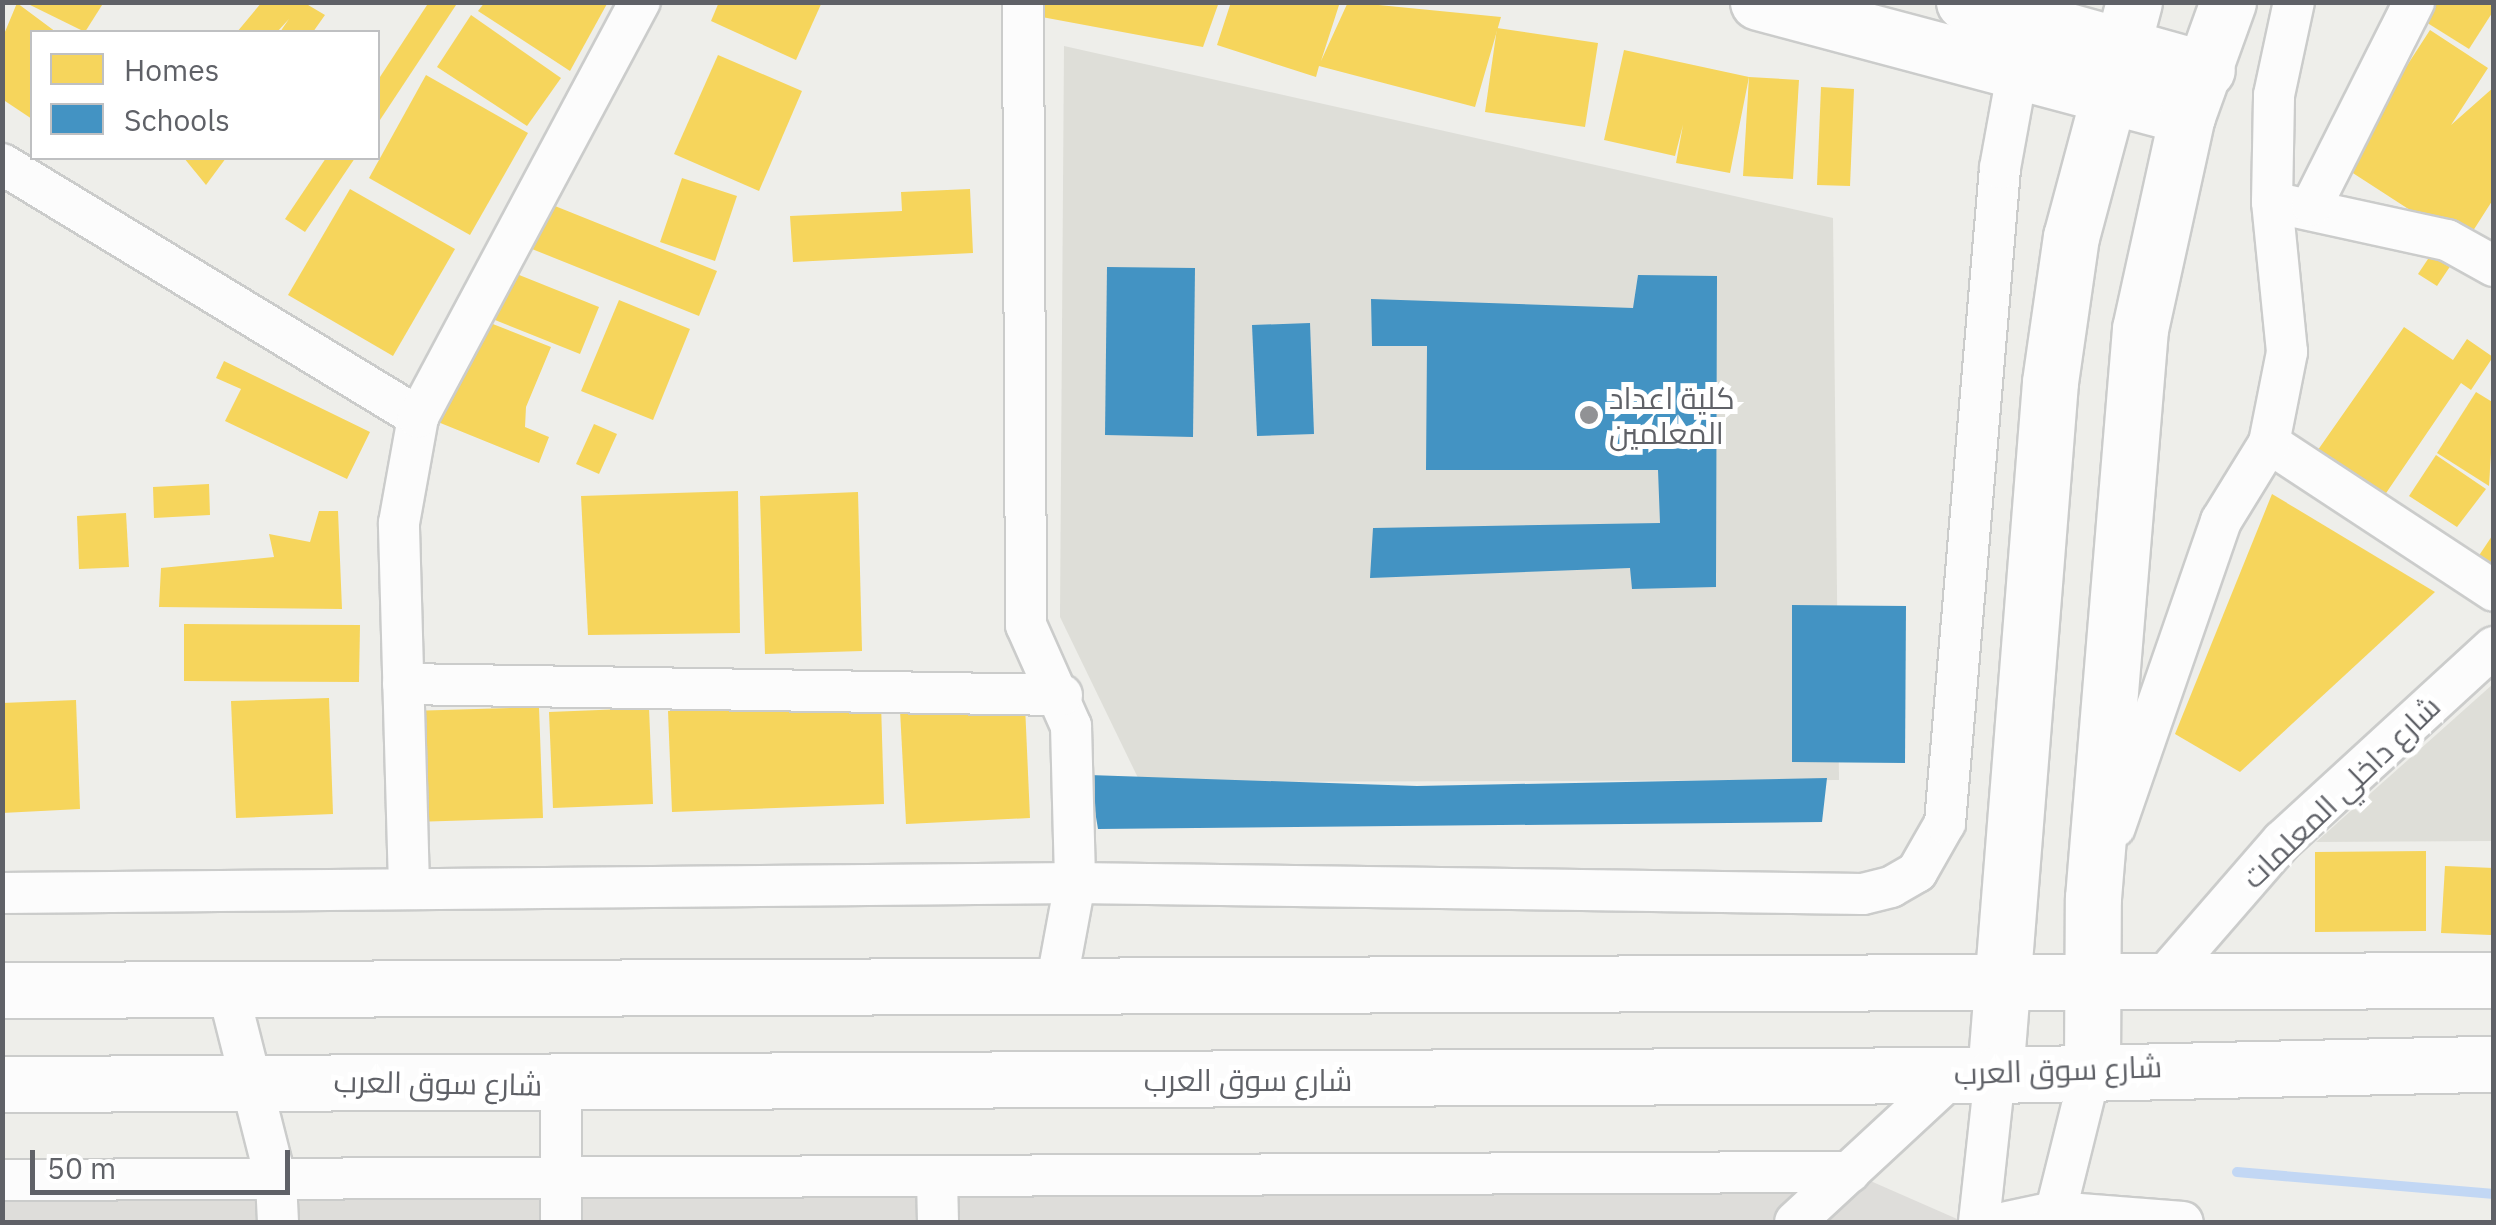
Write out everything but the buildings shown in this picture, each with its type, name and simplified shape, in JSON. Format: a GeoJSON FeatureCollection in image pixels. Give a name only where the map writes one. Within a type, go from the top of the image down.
{"type":"FeatureCollection","features":[{"type":"Feature","properties":{"kind":"main road"},"geometry":{"type":"LineString","coordinates":[[1758,2],[2018,69],[2118,48]]}},
{"type":"Feature","properties":{"kind":"main road"},"geometry":{"type":"LineString","coordinates":[[1964,2],[2118,48],[2197,93]]}},
{"type":"Feature","properties":{"kind":"main road"},"geometry":{"type":"LineString","coordinates":[[2092,1066],[2092,898],[2140,329],[2197,93],[2228,2]]}},
{"type":"Feature","properties":{"kind":"main road"},"geometry":{"type":"LineString","coordinates":[[1975,1074],[2000,987],[2050,382],[2118,48]]}},
{"type":"Feature","properties":{"kind":"main road"},"geometry":{"type":"LineString","coordinates":[[2,990],[2090,984],[2155,988],[2494,980]]}},
{"type":"Feature","properties":{"kind":"main road","name":"شارع سوق العرب"},"geometry":{"type":"LineString","coordinates":[[2,1084],[245,1080],[561,1085],[1975,1074],[2092,1066],[2494,1064]]}},
{"type":"Feature","properties":{"kind":"street"},"geometry":{"type":"LineString","coordinates":[[409,886],[399,523],[418,417],[640,2]]}},
{"type":"Feature","properties":{"kind":"street"},"geometry":{"type":"LineString","coordinates":[[1023,2],[1026,625],[1062,695],[1072,726],[1075,883],[1056,986]]}},
{"type":"Feature","properties":{"kind":"street"},"geometry":{"type":"LineString","coordinates":[[2092,898],[2221,521],[2268,443],[2286,352],[2292,204],[2274,94],[2294,2]]}},
{"type":"Feature","properties":{"kind":"street"},"geometry":{"type":"LineString","coordinates":[[2292,204],[2414,2]]}},
{"type":"Feature","properties":{"kind":"street"},"geometry":{"type":"LineString","coordinates":[[2,893],[409,886],[1075,883],[1863,894],[1916,872],[1946,823],[2000,168],[2018,69]]}},
{"type":"Feature","properties":{"kind":"street"},"geometry":{"type":"LineString","coordinates":[[2,164],[418,417]]}},
{"type":"Feature","properties":{"kind":"street"},"geometry":{"type":"LineString","coordinates":[[2292,204],[2447,240],[2494,266]]}},
{"type":"Feature","properties":{"kind":"street"},"geometry":{"type":"LineString","coordinates":[[2268,443],[2494,591]]}},
{"type":"Feature","properties":{"kind":"street","name":"شارع داخلي المعلمات"},"geometry":{"type":"LineString","coordinates":[[2155,988],[2282,841],[2494,647]]}},
{"type":"Feature","properties":{"kind":"street"},"geometry":{"type":"LineString","coordinates":[[403,684],[1062,695]]}},
{"type":"Feature","properties":{"kind":"street"},"geometry":{"type":"LineString","coordinates":[[228,991],[245,1080],[276,1181],[278,1222]]}},
{"type":"Feature","properties":{"kind":"street"},"geometry":{"type":"LineString","coordinates":[[2054,1217],[2092,1066]]}},
{"type":"Feature","properties":{"kind":"street"},"geometry":{"type":"LineString","coordinates":[[1795,1222],[1850,1172],[1975,1074]]}},
{"type":"Feature","properties":{"kind":"street"},"geometry":{"type":"LineString","coordinates":[[1975,1074],[1979,1222]]}},
{"type":"Feature","properties":{"kind":"street"},"geometry":{"type":"LineString","coordinates":[[560,1222],[561,1085]]}},
{"type":"Feature","properties":{"kind":"street"},"geometry":{"type":"LineString","coordinates":[[2,1180],[1850,1172]]}},
{"type":"Feature","properties":{"kind":"street"},"geometry":{"type":"LineString","coordinates":[[937,1178],[938,1222]]}},
{"type":"Feature","properties":{"kind":"street"},"geometry":{"type":"LineString","coordinates":[[2007,1222],[2054,1217],[2183,1222]]}},
{"type":"Feature","properties":{"kind":"shaded area"},"geometry":{"type":"Polygon","coordinates":[[[1064,46],[1833,218],[1839,780],[1140,782],[1060,617],[1064,46]]]}},
{"type":"Feature","properties":{"kind":"shaded area"},"geometry":{"type":"Polygon","coordinates":[[[2493,684],[2493,841],[2316,842],[2493,684]]]}},
{"type":"Feature","properties":{"kind":"shaded area"},"geometry":{"type":"Polygon","coordinates":[[[1850,1172],[1964,1222],[3,1222],[3,1180],[1850,1172]]]}},
{"type":"Feature","properties":{"kind":"waterway"},"geometry":{"type":"LineString","coordinates":[[2237,1172],[2494,1194]]}},
{"type":"Feature","properties":{"kind":"place","name":"كلية اعداد المعلمين"},"geometry":{"type":"Point","coordinates":[1589,415]}}]}
